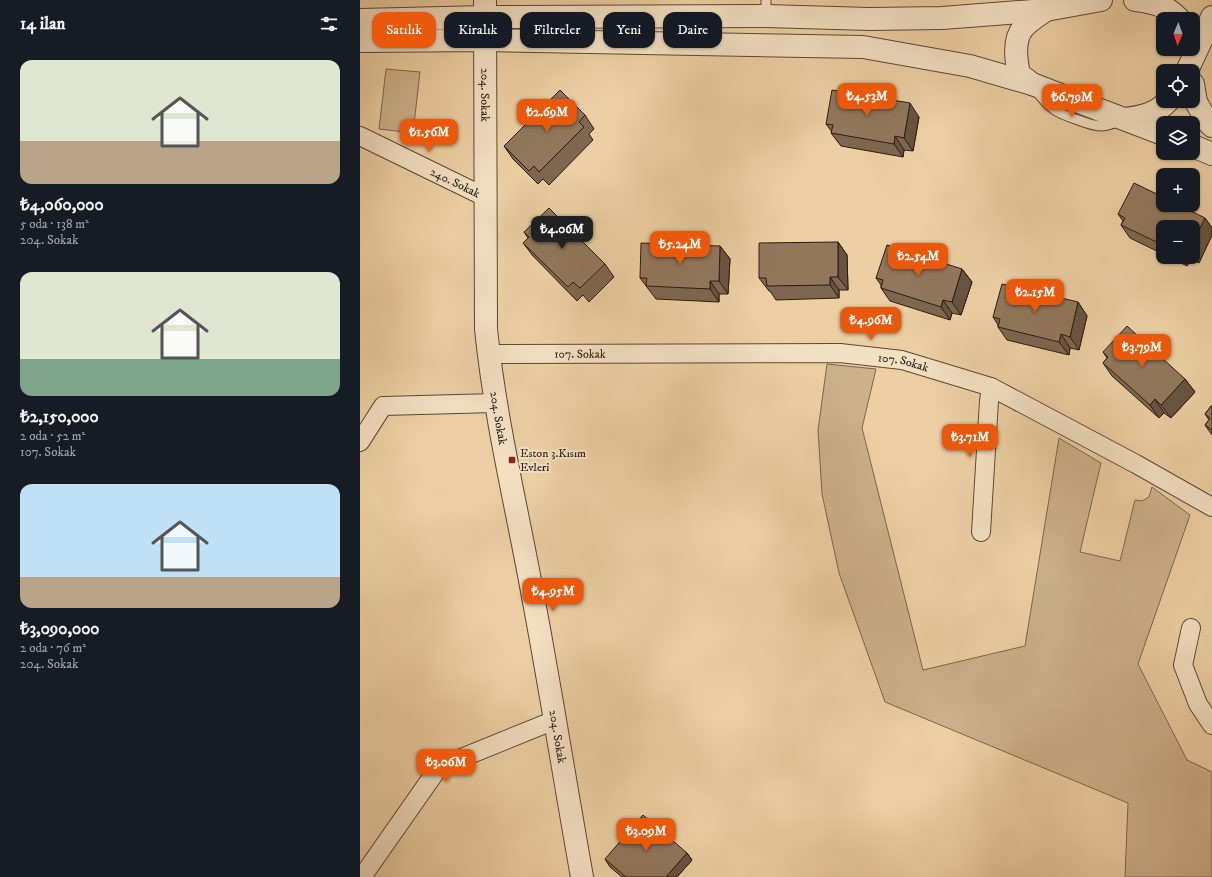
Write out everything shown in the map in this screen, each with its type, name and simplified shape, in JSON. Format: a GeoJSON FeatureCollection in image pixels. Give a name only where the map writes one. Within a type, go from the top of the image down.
{"type":"FeatureCollection","features":[{"type":"Feature","properties":{"kind":"street"},"geometry":{"type":"LineString","coordinates":[[360,20],[485,9],[766,8],[869,19],[942,18],[1046,10],[1101,0]]}},
{"type":"Feature","properties":{"kind":"street"},"geometry":{"type":"LineString","coordinates":[[1135,0],[1152,2],[1167,8],[1171,12]]}},
{"type":"Feature","properties":{"kind":"street"},"geometry":{"type":"LineString","coordinates":[[1032,84],[1019,74],[1016,60],[1017,42],[1023,28],[1046,10]]}},
{"type":"Feature","properties":{"kind":"street"},"geometry":{"type":"LineString","coordinates":[[1191,64],[1212,17]]}},
{"type":"Feature","properties":{"kind":"street"},"geometry":{"type":"LineString","coordinates":[[360,41],[444,40]]}},
{"type":"Feature","properties":{"kind":"street"},"geometry":{"type":"LineString","coordinates":[[512,40],[863,47],[970,66],[1032,84],[1156,131]]}},
{"type":"Feature","properties":{"kind":"street","name":"204. Sokak"},"geometry":{"type":"LineString","coordinates":[[485,48],[486,330],[495,402],[533,592],[582,877]]}},
{"type":"Feature","properties":{"kind":"street"},"geometry":{"type":"LineString","coordinates":[[1125,120],[1145,116],[1161,108]]}},
{"type":"Feature","properties":{"kind":"street"},"geometry":{"type":"LineString","coordinates":[[1199,108],[1207,121],[1212,126]]}},
{"type":"Feature","properties":{"kind":"street","name":"240. Sokak"},"geometry":{"type":"LineString","coordinates":[[360,136],[485,197]]}},
{"type":"Feature","properties":{"kind":"street"},"geometry":{"type":"LineString","coordinates":[[1200,149],[1212,154]]}},
{"type":"Feature","properties":{"kind":"street","name":"107. Sokak"},"geometry":{"type":"LineString","coordinates":[[489,354],[840,353],[902,360],[991,388],[1136,464],[1212,507]]}},
{"type":"Feature","properties":{"kind":"street"},"geometry":{"type":"LineString","coordinates":[[981,532],[991,388]]}},
{"type":"Feature","properties":{"kind":"street"},"geometry":{"type":"LineString","coordinates":[[360,442],[383,406],[495,402]]}},
{"type":"Feature","properties":{"kind":"street"},"geometry":{"type":"LineString","coordinates":[[1191,628],[1183,665],[1198,704],[1212,725]]}},
{"type":"Feature","properties":{"kind":"street"},"geometry":{"type":"LineString","coordinates":[[362,877],[439,767],[555,720]]}},
{"type":"Feature","properties":{"kind":"shaded area"},"geometry":{"type":"Polygon","coordinates":[[[386,69],[420,72],[413,133],[379,129],[386,69]]]}},
{"type":"Feature","properties":{"kind":"shaded area"},"geometry":{"type":"Polygon","coordinates":[[[827,364],[876,369],[862,428],[923,670],[1025,646],[1059,438],[1101,463],[1080,552],[1120,561],[1135,500],[1142,501],[1149,497],[1152,487],[1190,515],[1138,664],[1187,760],[1212,772],[1212,877],[1125,877],[1128,803],[885,702],[839,573],[822,494],[818,430],[827,364]]]}},
{"type":"Feature","properties":{"kind":"building"},"geometry":{"type":"Polygon","coordinates":[[[560,90],[585,115],[579,122],[584,127],[539,172],[534,166],[529,171],[504,146],[560,90]]]}},
{"type":"Feature","properties":{"kind":"building"},"geometry":{"type":"Polygon","coordinates":[[[832,90],[910,103],[904,138],[895,136],[894,144],[831,133],[833,125],[826,124],[832,90]]]}},
{"type":"Feature","properties":{"kind":"building"},"geometry":{"type":"Polygon","coordinates":[[[1134,183],[1156,194],[1156,212],[1193,212],[1205,218],[1200,228],[1200,220],[1156,220],[1156,242],[1121,225],[1125,218],[1118,214],[1134,183]]]}},
{"type":"Feature","properties":{"kind":"building"},"geometry":{"type":"Polygon","coordinates":[[[549,208],[605,264],[580,288],[573,282],[568,287],[523,243],[529,237],[524,232],[549,208]]]}},
{"type":"Feature","properties":{"kind":"building"},"geometry":{"type":"Polygon","coordinates":[[[838,242],[838,277],[830,277],[830,285],[767,286],[766,278],[759,278],[759,243],[838,242]]]}},
{"type":"Feature","properties":{"kind":"building"},"geometry":{"type":"Polygon","coordinates":[[[641,243],[720,246],[719,281],[710,281],[710,289],[646,286],[647,278],[640,278],[641,243]]]}},
{"type":"Feature","properties":{"kind":"building"},"geometry":{"type":"Polygon","coordinates":[[[887,245],[962,269],[952,302],[943,300],[941,307],[881,288],[883,280],[876,278],[887,245]]]}},
{"type":"Feature","properties":{"kind":"building"},"geometry":{"type":"Polygon","coordinates":[[[1002,284],[1078,302],[1070,337],[1061,334],[1059,342],[998,327],[1000,319],[993,317],[1002,284]]]}},
{"type":"Feature","properties":{"kind":"building"},"geometry":{"type":"Polygon","coordinates":[[[1127,326],[1185,379],[1161,405],[1155,399],[1150,405],[1103,363],[1108,357],[1103,352],[1127,326]]]}},
{"type":"Feature","properties":{"kind":"building"},"geometry":{"type":"Polygon","coordinates":[[[1212,405],[1212,430],[1205,425],[1210,418],[1205,414],[1212,405]]]}},
{"type":"Feature","properties":{"kind":"building"},"geometry":{"type":"Polygon","coordinates":[[[643,815],[687,853],[666,877],[626,877],[605,859],[643,815]]]}},
{"type":"Feature","properties":{"kind":"place","name":"Eston 3.Kısım Evleri"},"geometry":{"type":"Point","coordinates":[512,460]}}]}
